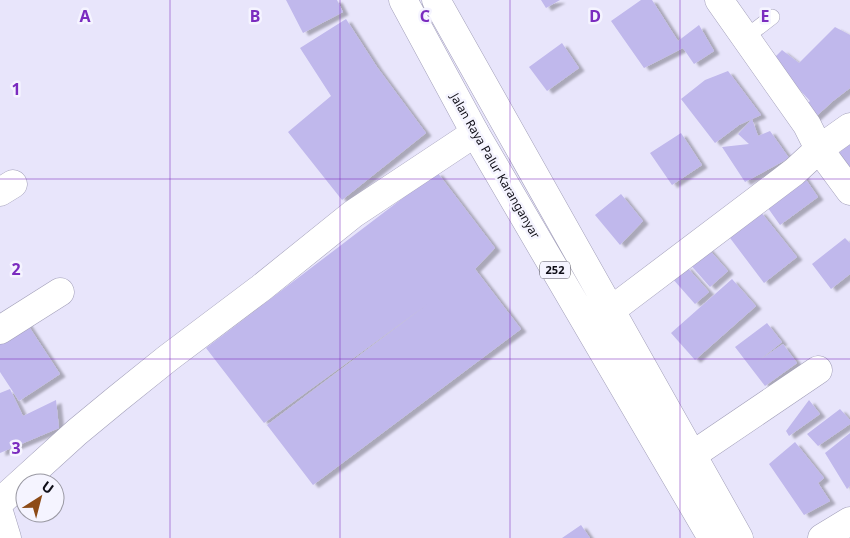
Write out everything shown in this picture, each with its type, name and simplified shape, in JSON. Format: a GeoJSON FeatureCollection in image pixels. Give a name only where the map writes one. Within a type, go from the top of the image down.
{"type":"FeatureCollection","features":[{"type":"Feature","properties":{"kind":"street","name":"Jalan Raya Palur Karanganyar"},"geometry":{"type":"LineString","coordinates":[[403,0],[475,133],[712,538]]}},
{"type":"Feature","properties":{"kind":"street","name":"252"},"geometry":{"type":"LineString","coordinates":[[436,0],[691,456],[739,538]]}},
{"type":"Feature","properties":{"kind":"street"},"geometry":{"type":"LineString","coordinates":[[719,0],[807,125],[819,149],[850,191]]}},
{"type":"Feature","properties":{"kind":"street"},"geometry":{"type":"LineString","coordinates":[[610,311],[794,172],[819,149],[850,126]]}},
{"type":"Feature","properties":{"kind":"street"},"geometry":{"type":"LineString","coordinates":[[0,502],[77,432],[352,214],[475,133]]}},
{"type":"Feature","properties":{"kind":"street"},"geometry":{"type":"LineString","coordinates":[[0,330],[60,292]]}},
{"type":"Feature","properties":{"kind":"street"},"geometry":{"type":"LineString","coordinates":[[691,456],[818,370]]}},
{"type":"Feature","properties":{"kind":"street"},"geometry":{"type":"LineString","coordinates":[[0,515],[7,538]]}},
{"type":"Feature","properties":{"kind":"street"},"geometry":{"type":"LineString","coordinates":[[822,538],[850,521]]}},
{"type":"Feature","properties":{"kind":"lane"},"geometry":{"type":"LineString","coordinates":[[746,37],[772,16]]}},
{"type":"Feature","properties":{"kind":"building"},"geometry":{"type":"Polygon","coordinates":[[[286,0],[337,0],[343,12],[303,33],[286,0]]]}},
{"type":"Feature","properties":{"kind":"building"},"geometry":{"type":"Polygon","coordinates":[[[541,0],[560,0],[546,8],[541,0]]]}},
{"type":"Feature","properties":{"kind":"building"},"geometry":{"type":"Polygon","coordinates":[[[641,0],[652,0],[678,41],[699,25],[714,51],[694,64],[683,48],[644,68],[611,21],[641,0]]]}},
{"type":"Feature","properties":{"kind":"building"},"geometry":{"type":"Polygon","coordinates":[[[346,19],[377,67],[426,133],[342,200],[288,132],[331,96],[300,48],[346,19]]]}},
{"type":"Feature","properties":{"kind":"building"},"geometry":{"type":"Polygon","coordinates":[[[835,27],[850,35],[850,88],[810,122],[801,108],[810,101],[772,60],[782,50],[799,63],[835,27]]]}},
{"type":"Feature","properties":{"kind":"building"},"geometry":{"type":"Polygon","coordinates":[[[562,43],[579,68],[547,91],[529,67],[562,43]]]}},
{"type":"Feature","properties":{"kind":"building"},"geometry":{"type":"Polygon","coordinates":[[[728,71],[761,115],[739,125],[715,143],[681,99],[705,80],[728,71]]]}},
{"type":"Feature","properties":{"kind":"building"},"geometry":{"type":"Polygon","coordinates":[[[752,119],[758,136],[770,131],[789,158],[745,182],[722,147],[749,144],[738,134],[752,119]]]}},
{"type":"Feature","properties":{"kind":"building"},"geometry":{"type":"Polygon","coordinates":[[[681,133],[702,165],[672,185],[650,153],[681,133]]]}},
{"type":"Feature","properties":{"kind":"building"},"geometry":{"type":"Polygon","coordinates":[[[850,143],[850,167],[838,154],[850,143]]]}},
{"type":"Feature","properties":{"kind":"building"},"geometry":{"type":"Polygon","coordinates":[[[437,172],[495,248],[475,269],[521,329],[313,485],[267,425],[429,303],[264,423],[206,348],[437,172]]]}},
{"type":"Feature","properties":{"kind":"building"},"geometry":{"type":"Polygon","coordinates":[[[802,174],[818,197],[780,225],[763,201],[802,174]]]}},
{"type":"Feature","properties":{"kind":"building"},"geometry":{"type":"Polygon","coordinates":[[[621,194],[643,221],[620,245],[595,215],[621,194]]]}},
{"type":"Feature","properties":{"kind":"building"},"geometry":{"type":"Polygon","coordinates":[[[760,211],[797,257],[764,283],[727,234],[760,211]]]}},
{"type":"Feature","properties":{"kind":"building"},"geometry":{"type":"Polygon","coordinates":[[[845,238],[850,243],[850,274],[831,289],[812,264],[845,238]]]}},
{"type":"Feature","properties":{"kind":"building"},"geometry":{"type":"Polygon","coordinates":[[[706,246],[728,271],[710,287],[688,262],[706,246]]]}},
{"type":"Feature","properties":{"kind":"building"},"geometry":{"type":"Polygon","coordinates":[[[686,266],[709,292],[695,304],[672,278],[686,266]]]}},
{"type":"Feature","properties":{"kind":"building"},"geometry":{"type":"Polygon","coordinates":[[[732,279],[756,306],[695,360],[671,333],[732,279]]]}},
{"type":"Feature","properties":{"kind":"building"},"geometry":{"type":"Polygon","coordinates":[[[24,319],[60,374],[19,401],[0,372],[0,333],[24,319]]]}},
{"type":"Feature","properties":{"kind":"building"},"geometry":{"type":"Polygon","coordinates":[[[767,323],[782,342],[757,362],[783,344],[797,363],[765,386],[735,347],[767,323]]]}},
{"type":"Feature","properties":{"kind":"building"},"geometry":{"type":"Polygon","coordinates":[[[10,389],[23,416],[56,400],[59,428],[0,453],[0,393],[10,389]]]}},
{"type":"Feature","properties":{"kind":"building"},"geometry":{"type":"Polygon","coordinates":[[[809,400],[820,414],[789,436],[786,431],[809,400]]]}},
{"type":"Feature","properties":{"kind":"building"},"geometry":{"type":"Polygon","coordinates":[[[840,409],[850,420],[850,424],[818,446],[807,434],[840,409]]]}},
{"type":"Feature","properties":{"kind":"building"},"geometry":{"type":"Polygon","coordinates":[[[850,433],[850,486],[847,489],[825,453],[850,433]]]}},
{"type":"Feature","properties":{"kind":"building"},"geometry":{"type":"Polygon","coordinates":[[[795,442],[824,478],[818,483],[830,501],[804,515],[769,464],[795,442]]]}},
{"type":"Feature","properties":{"kind":"building"},"geometry":{"type":"Polygon","coordinates":[[[581,525],[590,538],[562,538],[581,525]]]}}]}
